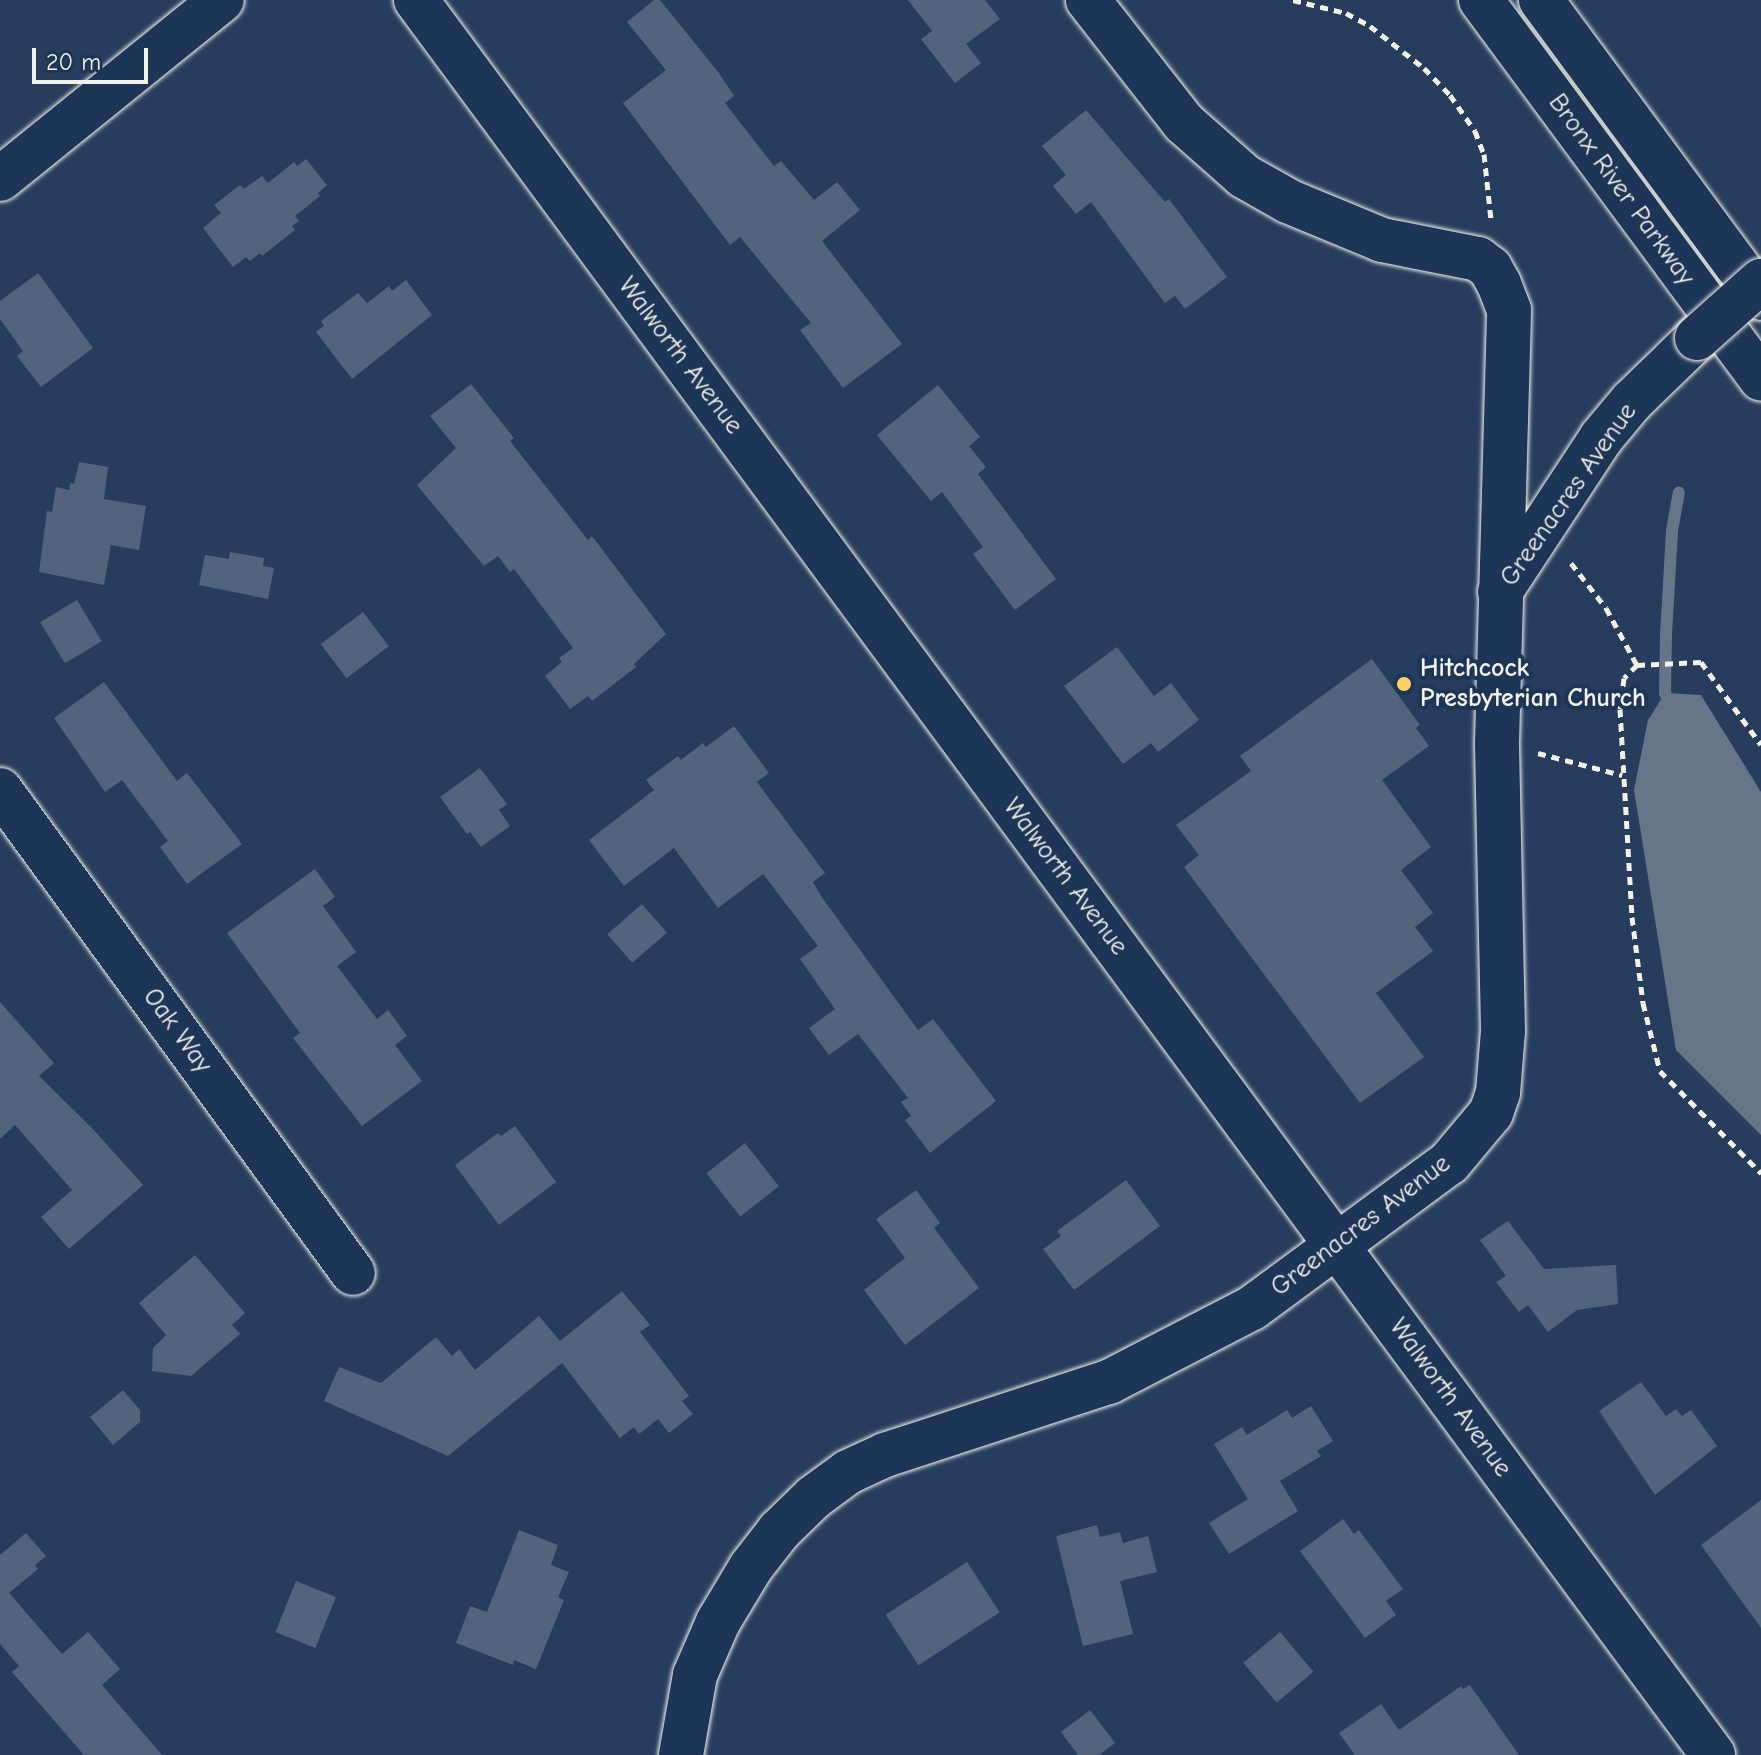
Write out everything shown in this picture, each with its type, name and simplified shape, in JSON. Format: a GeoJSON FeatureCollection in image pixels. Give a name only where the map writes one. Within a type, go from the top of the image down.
{"type":"FeatureCollection","features":[{"type":"Feature","properties":{"kind":"main road"},"geometry":{"type":"LineString","coordinates":[[0,179],[222,0]]}},
{"type":"Feature","properties":{"kind":"main road","name":"Walworth Avenue"},"geometry":{"type":"LineString","coordinates":[[416,0],[1713,1755]]}},
{"type":"Feature","properties":{"kind":"main road"},"geometry":{"type":"LineString","coordinates":[[1088,0],[1184,123],[1244,176],[1288,201],[1382,240],[1478,259],[1490,268],[1509,310],[1500,592]]}},
{"type":"Feature","properties":{"kind":"main road","name":"Bronx River Parkway"},"geometry":{"type":"LineString","coordinates":[[1481,0],[1761,379]]}},
{"type":"Feature","properties":{"kind":"main road","name":"Bronx River Parkway"},"geometry":{"type":"LineString","coordinates":[[1541,0],[1761,298]]}},
{"type":"Feature","properties":{"kind":"main road","name":"Greenacres Avenue"},"geometry":{"type":"LineString","coordinates":[[681,1755],[695,1675],[718,1622],[751,1567],[779,1531],[814,1497],[848,1472],[885,1455],[1109,1382],[1155,1361],[1252,1308],[1449,1163],[1491,1113],[1498,1093],[1503,1031],[1497,743],[1500,592],[1601,438],[1632,401],[1761,281]]}},
{"type":"Feature","properties":{"kind":"main road","name":"Oak Way"},"geometry":{"type":"LineString","coordinates":[[0,790],[353,1273]]}},
{"type":"Feature","properties":{"kind":"path"},"geometry":{"type":"LineString","coordinates":[[1293,0],[1346,13],[1370,26],[1424,68],[1450,95],[1475,131],[1484,154],[1492,235]]}},
{"type":"Feature","properties":{"kind":"path"},"geometry":{"type":"LineString","coordinates":[[1571,563],[1606,608],[1637,665]]}},
{"type":"Feature","properties":{"kind":"path"},"geometry":{"type":"LineString","coordinates":[[1761,745],[1706,666],[1687,661],[1653,662],[1637,665],[1624,678],[1620,709],[1622,775],[1643,1003],[1660,1071],[1761,1173]]}},
{"type":"Feature","properties":{"kind":"path"},"geometry":{"type":"LineString","coordinates":[[1497,743],[1622,775]]}},
{"type":"Feature","properties":{"kind":"water"},"geometry":{"type":"Polygon","coordinates":[[[1665,693],[1701,695],[1761,792],[1761,1135],[1676,1050],[1634,790],[1648,720],[1665,693]]]}},
{"type":"Feature","properties":{"kind":"building"},"geometry":{"type":"Polygon","coordinates":[[[654,0],[660,0],[719,73],[734,96],[725,103],[774,166],[781,161],[814,200],[837,182],[860,210],[822,241],[902,344],[843,388],[800,330],[811,323],[740,237],[730,245],[623,103],[666,70],[627,22],[654,0]]]}},
{"type":"Feature","properties":{"kind":"building"},"geometry":{"type":"Polygon","coordinates":[[[908,0],[985,0],[1000,19],[966,44],[981,63],[955,83],[921,39],[932,31],[908,0]]]}},
{"type":"Feature","properties":{"kind":"building"},"geometry":{"type":"Polygon","coordinates":[[[1086,110],[1165,202],[1169,199],[1227,277],[1185,309],[1175,296],[1165,303],[1091,202],[1076,214],[1053,186],[1066,175],[1042,146],[1086,110]]]}},
{"type":"Feature","properties":{"kind":"building"},"geometry":{"type":"Polygon","coordinates":[[[306,159],[327,185],[318,193],[320,196],[295,216],[299,221],[292,226],[295,230],[262,256],[260,253],[250,261],[246,257],[233,267],[203,228],[221,213],[214,205],[240,185],[244,189],[262,176],[268,183],[294,162],[297,166],[306,159]]]}},
{"type":"Feature","properties":{"kind":"building"},"geometry":{"type":"Polygon","coordinates":[[[38,273],[93,348],[41,387],[17,356],[23,351],[0,319],[0,301],[38,273]]]}},
{"type":"Feature","properties":{"kind":"building"},"geometry":{"type":"Polygon","coordinates":[[[406,280],[432,315],[352,379],[316,332],[324,326],[321,321],[358,293],[367,303],[389,286],[392,291],[406,280]]]}},
{"type":"Feature","properties":{"kind":"building"},"geometry":{"type":"Polygon","coordinates":[[[471,384],[514,438],[510,441],[588,540],[592,536],[666,634],[634,664],[636,667],[592,701],[588,696],[570,709],[545,676],[562,662],[559,658],[573,648],[514,569],[510,572],[498,556],[484,566],[417,485],[456,448],[430,416],[471,384]]]}},
{"type":"Feature","properties":{"kind":"building"},"geometry":{"type":"Polygon","coordinates":[[[938,385],[980,437],[969,446],[986,467],[978,474],[1056,579],[1015,610],[973,554],[983,547],[942,492],[931,501],[877,435],[938,385]]]}},
{"type":"Feature","properties":{"kind":"building"},"geometry":{"type":"Polygon","coordinates":[[[79,462],[108,467],[104,499],[146,506],[139,550],[111,545],[104,585],[39,572],[47,511],[52,512],[56,487],[69,490],[70,483],[74,484],[79,462]]]}},
{"type":"Feature","properties":{"kind":"building"},"geometry":{"type":"Polygon","coordinates":[[[230,552],[264,558],[263,566],[274,568],[268,599],[199,585],[205,555],[229,559],[230,552]]]}},
{"type":"Feature","properties":{"kind":"building"},"geometry":{"type":"Polygon","coordinates":[[[77,600],[102,641],[65,663],[40,622],[77,600]]]}},
{"type":"Feature","properties":{"kind":"building"},"geometry":{"type":"Polygon","coordinates":[[[363,612],[389,646],[347,678],[321,644],[363,612]]]}},
{"type":"Feature","properties":{"kind":"building"},"geometry":{"type":"Polygon","coordinates":[[[1117,647],[1154,696],[1171,683],[1199,720],[1158,752],[1151,743],[1123,764],[1064,686],[1117,647]]]}},
{"type":"Feature","properties":{"kind":"building"},"geometry":{"type":"Polygon","coordinates":[[[1372,659],[1420,725],[1416,728],[1429,746],[1382,780],[1431,847],[1401,870],[1433,913],[1415,927],[1433,951],[1376,993],[1424,1057],[1360,1103],[1184,867],[1199,855],[1176,825],[1251,771],[1240,756],[1372,659]]]}},
{"type":"Feature","properties":{"kind":"building"},"geometry":{"type":"Polygon","coordinates":[[[104,682],[177,781],[187,773],[242,844],[187,884],[160,847],[168,841],[122,780],[105,792],[54,718],[104,682]]]}},
{"type":"Feature","properties":{"kind":"building"},"geometry":{"type":"Polygon","coordinates":[[[734,726],[769,773],[757,782],[825,873],[813,882],[821,896],[918,1030],[933,1019],[996,1101],[930,1153],[905,1120],[911,1116],[901,1102],[908,1098],[858,1034],[829,1055],[809,1028],[835,1009],[800,959],[818,946],[763,874],[718,908],[674,848],[624,886],[589,840],[654,790],[646,780],[678,756],[681,760],[703,743],[706,747],[734,726]]]}},
{"type":"Feature","properties":{"kind":"building"},"geometry":{"type":"Polygon","coordinates":[[[480,768],[507,804],[499,810],[510,826],[481,847],[470,832],[467,834],[440,797],[480,768]]]}},
{"type":"Feature","properties":{"kind":"building"},"geometry":{"type":"Polygon","coordinates":[[[315,869],[335,897],[323,906],[356,952],[337,966],[377,1019],[388,1010],[407,1036],[395,1045],[422,1081],[362,1126],[293,1038],[300,1033],[227,933],[315,869]]]}},
{"type":"Feature","properties":{"kind":"building"},"geometry":{"type":"Polygon","coordinates":[[[642,904],[667,933],[632,963],[607,934],[642,904]]]}},
{"type":"Feature","properties":{"kind":"building"},"geometry":{"type":"Polygon","coordinates":[[[0,1002],[54,1063],[39,1076],[92,1128],[143,1185],[69,1249],[41,1217],[72,1190],[15,1125],[0,1139],[0,1002]]]}},
{"type":"Feature","properties":{"kind":"building"},"geometry":{"type":"Polygon","coordinates":[[[515,1126],[556,1182],[499,1225],[455,1165],[498,1133],[501,1136],[515,1126]]]}},
{"type":"Feature","properties":{"kind":"building"},"geometry":{"type":"Polygon","coordinates":[[[745,1143],[779,1186],[740,1217],[706,1173],[745,1143]]]}},
{"type":"Feature","properties":{"kind":"building"},"geometry":{"type":"Polygon","coordinates":[[[1126,1180],[1160,1226],[1074,1290],[1043,1249],[1061,1236],[1057,1231],[1126,1180]]]}},
{"type":"Feature","properties":{"kind":"building"},"geometry":{"type":"Polygon","coordinates":[[[916,1190],[940,1223],[934,1228],[979,1288],[905,1345],[864,1290],[905,1258],[876,1219],[916,1190]]]}},
{"type":"Feature","properties":{"kind":"building"},"geometry":{"type":"Polygon","coordinates":[[[1508,1221],[1544,1269],[1616,1265],[1618,1304],[1577,1310],[1548,1332],[1528,1305],[1519,1312],[1496,1282],[1506,1276],[1480,1240],[1508,1221]]]}},
{"type":"Feature","properties":{"kind":"building"},"geometry":{"type":"Polygon","coordinates":[[[195,1255],[245,1313],[232,1325],[240,1334],[191,1376],[152,1371],[153,1348],[166,1335],[139,1303],[195,1255]]]}},
{"type":"Feature","properties":{"kind":"building"},"geometry":{"type":"Polygon","coordinates":[[[622,1291],[650,1325],[640,1332],[689,1396],[682,1401],[693,1414],[669,1433],[658,1419],[639,1434],[634,1427],[620,1438],[562,1363],[448,1456],[324,1401],[339,1367],[381,1383],[436,1337],[452,1356],[459,1349],[475,1370],[539,1316],[560,1341],[622,1291]]]}},
{"type":"Feature","properties":{"kind":"building"},"geometry":{"type":"Polygon","coordinates":[[[1641,1382],[1666,1416],[1676,1409],[1682,1416],[1691,1410],[1717,1446],[1655,1495],[1599,1411],[1641,1382]]]}},
{"type":"Feature","properties":{"kind":"building"},"geometry":{"type":"Polygon","coordinates":[[[123,1390],[140,1410],[140,1422],[113,1445],[90,1417],[123,1390]]]}},
{"type":"Feature","properties":{"kind":"building"},"geometry":{"type":"Polygon","coordinates":[[[1311,1406],[1333,1441],[1317,1451],[1321,1456],[1280,1481],[1298,1511],[1229,1554],[1209,1523],[1248,1499],[1214,1444],[1242,1427],[1247,1435],[1287,1410],[1292,1418],[1311,1406]]]}},
{"type":"Feature","properties":{"kind":"building"},"geometry":{"type":"Polygon","coordinates":[[[1761,1500],[1761,1628],[1701,1545],[1761,1500]]]}},
{"type":"Feature","properties":{"kind":"building"},"geometry":{"type":"Polygon","coordinates":[[[1343,1519],[1354,1534],[1359,1530],[1403,1589],[1386,1601],[1396,1615],[1365,1638],[1300,1551],[1343,1519]]]}},
{"type":"Feature","properties":{"kind":"building"},"geometry":{"type":"Polygon","coordinates":[[[1097,1525],[1100,1537],[1120,1532],[1123,1543],[1148,1536],[1157,1572],[1120,1581],[1133,1634],[1083,1646],[1056,1536],[1097,1525]]]}},
{"type":"Feature","properties":{"kind":"building"},"geometry":{"type":"Polygon","coordinates":[[[519,1530],[558,1545],[551,1565],[569,1572],[558,1597],[564,1600],[536,1669],[514,1660],[513,1665],[456,1643],[470,1606],[487,1612],[519,1530]]]}},
{"type":"Feature","properties":{"kind":"building"},"geometry":{"type":"Polygon","coordinates":[[[26,1533],[46,1556],[35,1565],[38,1569],[9,1593],[62,1654],[88,1632],[120,1669],[102,1685],[162,1755],[84,1755],[12,1672],[19,1666],[0,1644],[0,1555],[26,1533]]]}},
{"type":"Feature","properties":{"kind":"building"},"geometry":{"type":"Polygon","coordinates":[[[967,1562],[1000,1612],[918,1665],[886,1615],[967,1562]]]}},
{"type":"Feature","properties":{"kind":"building"},"geometry":{"type":"Polygon","coordinates":[[[296,1581],[336,1597],[315,1648],[275,1632],[296,1581]]]}},
{"type":"Feature","properties":{"kind":"building"},"geometry":{"type":"Polygon","coordinates":[[[1280,1632],[1313,1672],[1277,1703],[1243,1663],[1280,1632]]]}},
{"type":"Feature","properties":{"kind":"building"},"geometry":{"type":"Polygon","coordinates":[[[1470,1685],[1519,1755],[1355,1755],[1339,1733],[1381,1704],[1399,1730],[1461,1686],[1463,1689],[1470,1685]]]}},
{"type":"Feature","properties":{"kind":"building"},"geometry":{"type":"Polygon","coordinates":[[[1090,1710],[1115,1743],[1099,1755],[1078,1755],[1061,1732],[1090,1710]]]}},
{"type":"Feature","properties":{"kind":"waterway"},"geometry":{"type":"LineString","coordinates":[[1671,707],[1665,693],[1666,635],[1672,531],[1679,493]]}},
{"type":"Feature","properties":{"kind":"place","name":"Hitchcock Presbyterian Church"},"geometry":{"type":"Point","coordinates":[1404,684]}}]}
